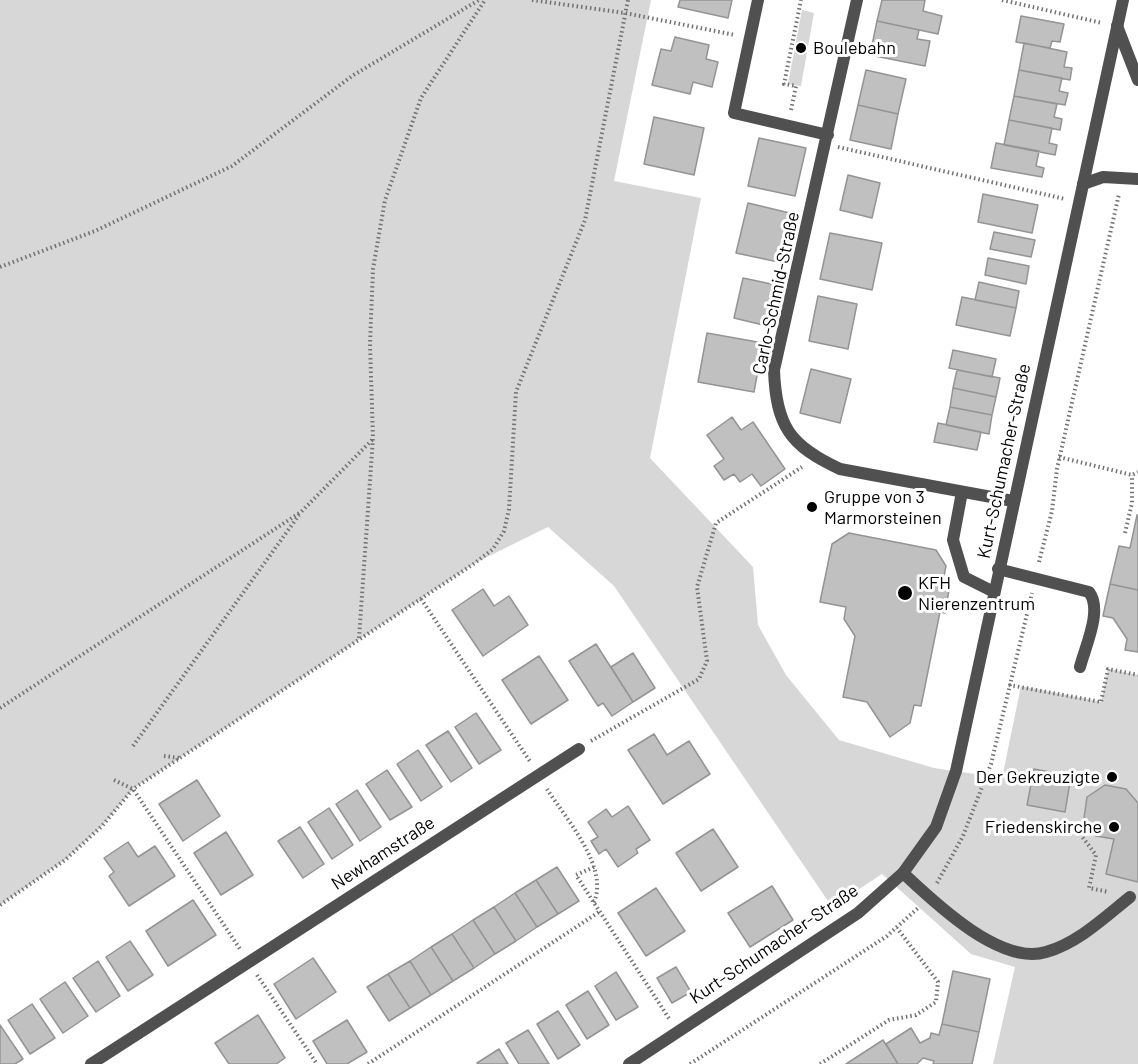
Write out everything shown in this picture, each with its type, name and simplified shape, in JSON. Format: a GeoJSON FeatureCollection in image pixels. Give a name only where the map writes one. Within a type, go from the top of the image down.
{"type":"FeatureCollection","features":[{"type":"Feature","properties":{"kind":"street"},"geometry":{"type":"LineString","coordinates":[[758,0],[734,113],[788,126],[827,140]]}},
{"type":"Feature","properties":{"kind":"street","name":"Carlo-Schmid-Straße"},"geometry":{"type":"LineString","coordinates":[[857,0],[774,370],[775,400],[783,424],[796,444],[815,458],[840,470],[1013,501]]}},
{"type":"Feature","properties":{"kind":"street","name":"Kurt-Schumacher-Straße"},"geometry":{"type":"LineString","coordinates":[[633,1063],[677,1030],[858,914],[903,873],[936,827],[956,771],[1123,0]]}},
{"type":"Feature","properties":{"kind":"street"},"geometry":{"type":"LineString","coordinates":[[1117,26],[1138,80]]}},
{"type":"Feature","properties":{"kind":"street"},"geometry":{"type":"LineString","coordinates":[[1083,184],[1103,177],[1138,179]]}},
{"type":"Feature","properties":{"kind":"street"},"geometry":{"type":"LineString","coordinates":[[962,492],[953,540],[964,577],[994,592]]}},
{"type":"Feature","properties":{"kind":"street"},"geometry":{"type":"LineString","coordinates":[[998,569],[1089,592],[1092,597],[1094,614],[1080,667]]}},
{"type":"Feature","properties":{"kind":"street","name":"Newhamstraße"},"geometry":{"type":"LineString","coordinates":[[91,1064],[579,749]]}},
{"type":"Feature","properties":{"kind":"street"},"geometry":{"type":"LineString","coordinates":[[903,873],[984,939],[1020,952],[1045,953],[1077,938],[1130,897]]}},
{"type":"Feature","properties":{"kind":"path"},"geometry":{"type":"LineString","coordinates":[[0,267],[95,231],[232,166],[352,76],[479,0]]}},
{"type":"Feature","properties":{"kind":"path"},"geometry":{"type":"LineString","coordinates":[[358,639],[373,438],[370,344],[373,268],[385,200],[421,98],[485,0]]}},
{"type":"Feature","properties":{"kind":"path"},"geometry":{"type":"LineString","coordinates":[[532,0],[625,13],[750,39]]}},
{"type":"Feature","properties":{"kind":"path"},"geometry":{"type":"LineString","coordinates":[[0,905],[65,860],[102,826],[133,789],[493,549],[504,531],[509,509],[516,392],[585,220],[628,0]]}},
{"type":"Feature","properties":{"kind":"path"},"geometry":{"type":"LineString","coordinates":[[788,126],[796,86],[784,84],[801,0]]}},
{"type":"Feature","properties":{"kind":"path"},"geometry":{"type":"LineString","coordinates":[[1002,0],[1117,26]]}},
{"type":"Feature","properties":{"kind":"path"},"geometry":{"type":"LineString","coordinates":[[827,140],[1058,197]]}},
{"type":"Feature","properties":{"kind":"path"},"geometry":{"type":"LineString","coordinates":[[133,746],[301,512],[373,438]]}},
{"type":"Feature","properties":{"kind":"path"},"geometry":{"type":"LineString","coordinates":[[1059,456],[1132,475],[1138,472]]}},
{"type":"Feature","properties":{"kind":"path"},"geometry":{"type":"LineString","coordinates":[[579,749],[699,679],[707,661],[697,588],[716,523],[815,458]]}},
{"type":"Feature","properties":{"kind":"path"},"geometry":{"type":"LineString","coordinates":[[1125,534],[1132,503],[1132,475]]}},
{"type":"Feature","properties":{"kind":"path"},"geometry":{"type":"LineString","coordinates":[[0,708],[301,512]]}},
{"type":"Feature","properties":{"kind":"path"},"geometry":{"type":"LineString","coordinates":[[421,599],[518,741],[579,838],[594,867],[599,883],[598,894],[593,904]]}},
{"type":"Feature","properties":{"kind":"path"},"geometry":{"type":"LineString","coordinates":[[1009,685],[1101,702],[1108,669],[1138,675]]}},
{"type":"Feature","properties":{"kind":"path"},"geometry":{"type":"LineString","coordinates":[[164,756],[180,758]]}},
{"type":"Feature","properties":{"kind":"path"},"geometry":{"type":"LineString","coordinates":[[114,780],[133,789],[317,1064]]}},
{"type":"Feature","properties":{"kind":"path"},"geometry":{"type":"LineString","coordinates":[[1050,824],[1077,830],[1096,855],[1089,888],[1130,897]]}},
{"type":"Feature","properties":{"kind":"path"},"geometry":{"type":"LineString","coordinates":[[594,867],[576,875],[677,1030]]}},
{"type":"Feature","properties":{"kind":"path"},"geometry":{"type":"LineString","coordinates":[[368,1064],[599,912]]}},
{"type":"Feature","properties":{"kind":"path"},"geometry":{"type":"LineString","coordinates":[[820,1064],[889,1020],[916,1015],[936,1002],[938,982],[897,928]]}},
{"type":"Feature","properties":{"kind":"shaded area"},"geometry":{"type":"Polygon","coordinates":[[[0,0],[651,0],[614,181],[701,198],[650,458],[753,567],[758,625],[786,675],[839,740],[934,768],[1002,778],[1021,686],[1101,702],[1108,669],[1138,675],[1138,1064],[993,1064],[1015,967],[971,954],[882,874],[832,907],[614,586],[548,527],[475,563],[133,789],[102,826],[65,860],[0,905],[0,0]]]}},
{"type":"Feature","properties":{"kind":"shaded area","name":"Boulebahn"},"geometry":{"type":"Polygon","coordinates":[[[802,10],[814,13],[801,86],[788,84],[802,10]]]}},
{"type":"Feature","properties":{"kind":"building"},"geometry":{"type":"Polygon","coordinates":[[[680,0],[732,0],[728,18],[678,7],[680,0]]]}},
{"type":"Feature","properties":{"kind":"building"},"geometry":{"type":"Polygon","coordinates":[[[882,0],[925,0],[923,11],[942,16],[938,34],[877,21],[882,0]]]}},
{"type":"Feature","properties":{"kind":"building"},"geometry":{"type":"Polygon","coordinates":[[[1021,16],[1064,24],[1060,42],[1052,41],[1050,48],[1016,42],[1021,16]]]}},
{"type":"Feature","properties":{"kind":"building"},"geometry":{"type":"Polygon","coordinates":[[[877,21],[919,30],[917,39],[930,41],[925,66],[870,55],[877,21]]]}},
{"type":"Feature","properties":{"kind":"building"},"geometry":{"type":"Polygon","coordinates":[[[675,37],[709,45],[706,59],[718,62],[712,87],[693,82],[690,94],[652,85],[661,49],[671,51],[675,37]]]}},
{"type":"Feature","properties":{"kind":"building"},"geometry":{"type":"Polygon","coordinates":[[[1024,43],[1067,52],[1064,67],[1072,68],[1070,80],[1019,70],[1024,43]]]}},
{"type":"Feature","properties":{"kind":"building"},"geometry":{"type":"Polygon","coordinates":[[[866,70],[906,79],[898,114],[858,105],[866,70]]]}},
{"type":"Feature","properties":{"kind":"building"},"geometry":{"type":"Polygon","coordinates":[[[1019,70],[1062,78],[1059,91],[1068,93],[1065,105],[1014,96],[1019,70]]]}},
{"type":"Feature","properties":{"kind":"building"},"geometry":{"type":"Polygon","coordinates":[[[1014,96],[1057,104],[1054,117],[1062,119],[1060,130],[1009,120],[1014,96]]]}},
{"type":"Feature","properties":{"kind":"building"},"geometry":{"type":"Polygon","coordinates":[[[858,105],[898,114],[891,149],[850,140],[858,105]]]}},
{"type":"Feature","properties":{"kind":"building"},"geometry":{"type":"Polygon","coordinates":[[[654,117],[704,128],[694,175],[644,164],[654,117]]]}},
{"type":"Feature","properties":{"kind":"building"},"geometry":{"type":"Polygon","coordinates":[[[1009,120],[1052,128],[1049,143],[1057,145],[1055,155],[1004,145],[1009,120]]]}},
{"type":"Feature","properties":{"kind":"building"},"geometry":{"type":"Polygon","coordinates":[[[759,138],[806,148],[795,196],[748,186],[759,138]]]}},
{"type":"Feature","properties":{"kind":"building"},"geometry":{"type":"Polygon","coordinates":[[[996,143],[1039,151],[1036,166],[1044,168],[1042,177],[991,168],[996,143]]]}},
{"type":"Feature","properties":{"kind":"building"},"geometry":{"type":"Polygon","coordinates":[[[848,175],[880,183],[872,218],[840,210],[848,175]]]}},
{"type":"Feature","properties":{"kind":"building"},"geometry":{"type":"Polygon","coordinates":[[[983,194],[1038,205],[1032,233],[978,222],[983,194]]]}},
{"type":"Feature","properties":{"kind":"building"},"geometry":{"type":"Polygon","coordinates":[[[748,203],[794,214],[783,263],[736,253],[748,203]]]}},
{"type":"Feature","properties":{"kind":"building"},"geometry":{"type":"Polygon","coordinates":[[[994,232],[1035,240],[1031,257],[990,249],[994,232]]]}},
{"type":"Feature","properties":{"kind":"building"},"geometry":{"type":"Polygon","coordinates":[[[830,233],[882,243],[872,290],[820,279],[830,233]]]}},
{"type":"Feature","properties":{"kind":"building"},"geometry":{"type":"Polygon","coordinates":[[[988,258],[1029,266],[1026,284],[985,275],[988,258]]]}},
{"type":"Feature","properties":{"kind":"building"},"geometry":{"type":"Polygon","coordinates":[[[743,278],[776,285],[767,326],[734,318],[743,278]]]}},
{"type":"Feature","properties":{"kind":"building"},"geometry":{"type":"Polygon","coordinates":[[[979,282],[1019,291],[1016,308],[975,300],[979,282]]]}},
{"type":"Feature","properties":{"kind":"building"},"geometry":{"type":"Polygon","coordinates":[[[818,296],[857,304],[848,349],[809,341],[818,296]]]}},
{"type":"Feature","properties":{"kind":"building"},"geometry":{"type":"Polygon","coordinates":[[[962,297],[1016,308],[1010,336],[956,325],[962,297]]]}},
{"type":"Feature","properties":{"kind":"building"},"geometry":{"type":"Polygon","coordinates":[[[707,333],[763,343],[754,392],[698,382],[707,333]]]}},
{"type":"Feature","properties":{"kind":"building"},"geometry":{"type":"Polygon","coordinates":[[[953,350],[996,359],[992,377],[949,368],[953,350]]]}},
{"type":"Feature","properties":{"kind":"building"},"geometry":{"type":"Polygon","coordinates":[[[811,369],[851,379],[840,423],[800,413],[811,369]]]}},
{"type":"Feature","properties":{"kind":"building"},"geometry":{"type":"Polygon","coordinates":[[[957,370],[1000,378],[996,397],[953,388],[957,370]]]}},
{"type":"Feature","properties":{"kind":"building"},"geometry":{"type":"Polygon","coordinates":[[[953,388],[996,397],[992,415],[950,407],[953,388]]]}},
{"type":"Feature","properties":{"kind":"building"},"geometry":{"type":"Polygon","coordinates":[[[950,407],[992,415],[989,434],[946,425],[950,407]]]}},
{"type":"Feature","properties":{"kind":"building"},"geometry":{"type":"Polygon","coordinates":[[[732,417],[741,430],[753,422],[785,469],[761,486],[752,474],[740,482],[734,474],[724,480],[714,466],[724,459],[707,435],[732,417]]]}},
{"type":"Feature","properties":{"kind":"building"},"geometry":{"type":"Polygon","coordinates":[[[938,423],[981,432],[977,450],[934,442],[938,423]]]}},
{"type":"Feature","properties":{"kind":"building"},"geometry":{"type":"Polygon","coordinates":[[[1137,515],[1138,590],[1110,584],[1119,546],[1130,548],[1137,515]]]}},
{"type":"Feature","properties":{"kind":"building"},"geometry":{"type":"Polygon","coordinates":[[[849,533],[936,550],[946,566],[943,581],[949,590],[945,613],[940,612],[921,706],[914,705],[910,723],[890,737],[867,702],[843,697],[855,636],[844,619],[846,607],[820,602],[832,544],[849,533]]]}},
{"type":"Feature","properties":{"kind":"building"},"geometry":{"type":"Polygon","coordinates":[[[1110,584],[1138,590],[1138,652],[1125,650],[1127,639],[1113,618],[1103,616],[1110,584]]]}},
{"type":"Feature","properties":{"kind":"building"},"geometry":{"type":"Polygon","coordinates":[[[483,589],[494,606],[509,596],[528,625],[483,656],[452,610],[483,589]]]}},
{"type":"Feature","properties":{"kind":"building"},"geometry":{"type":"Polygon","coordinates":[[[596,644],[633,702],[612,716],[603,703],[598,706],[569,661],[596,644]]]}},
{"type":"Feature","properties":{"kind":"building"},"geometry":{"type":"Polygon","coordinates":[[[633,653],[655,688],[633,702],[611,667],[633,653]]]}},
{"type":"Feature","properties":{"kind":"building"},"geometry":{"type":"Polygon","coordinates":[[[539,656],[568,700],[531,724],[502,680],[539,656]]]}},
{"type":"Feature","properties":{"kind":"building"},"geometry":{"type":"Polygon","coordinates":[[[476,713],[501,750],[479,764],[455,727],[476,713]]]}},
{"type":"Feature","properties":{"kind":"building"},"geometry":{"type":"Polygon","coordinates":[[[448,731],[472,768],[451,782],[426,745],[448,731]]]}},
{"type":"Feature","properties":{"kind":"building"},"geometry":{"type":"Polygon","coordinates":[[[654,734],[667,755],[689,741],[710,774],[663,804],[628,750],[654,734]]]}},
{"type":"Feature","properties":{"kind":"building"},"geometry":{"type":"Polygon","coordinates":[[[418,750],[442,787],[421,801],[397,764],[418,750]]]}},
{"type":"Feature","properties":{"kind":"building"},"geometry":{"type":"Polygon","coordinates":[[[1034,769],[1071,776],[1065,812],[1027,805],[1034,769]]]}},
{"type":"Feature","properties":{"kind":"building"},"geometry":{"type":"Polygon","coordinates":[[[387,770],[412,807],[390,820],[366,784],[387,770]]]}},
{"type":"Feature","properties":{"kind":"building"},"geometry":{"type":"Polygon","coordinates":[[[197,780],[220,816],[183,841],[159,804],[197,780]]]}},
{"type":"Feature","properties":{"kind":"building","name":"Friedenskirche"},"geometry":{"type":"Polygon","coordinates":[[[1105,785],[1126,789],[1138,803],[1138,882],[1106,874],[1114,839],[1096,836],[1084,818],[1087,797],[1105,785]]]}},
{"type":"Feature","properties":{"kind":"building"},"geometry":{"type":"Polygon","coordinates":[[[357,790],[381,827],[360,841],[336,804],[357,790]]]}},
{"type":"Feature","properties":{"kind":"building"},"geometry":{"type":"Polygon","coordinates":[[[628,806],[650,840],[636,849],[638,853],[618,867],[606,849],[599,854],[591,841],[598,837],[588,822],[606,809],[612,817],[628,806]]]}},
{"type":"Feature","properties":{"kind":"building"},"geometry":{"type":"Polygon","coordinates":[[[329,808],[353,845],[332,859],[308,822],[329,808]]]}},
{"type":"Feature","properties":{"kind":"building"},"geometry":{"type":"Polygon","coordinates":[[[300,827],[324,864],[303,878],[278,841],[300,827]]]}},
{"type":"Feature","properties":{"kind":"building"},"geometry":{"type":"Polygon","coordinates":[[[713,829],[738,867],[701,891],[676,853],[713,829]]]}},
{"type":"Feature","properties":{"kind":"building"},"geometry":{"type":"Polygon","coordinates":[[[226,832],[253,875],[221,895],[194,853],[226,832]]]}},
{"type":"Feature","properties":{"kind":"building"},"geometry":{"type":"Polygon","coordinates":[[[128,842],[138,857],[155,846],[175,876],[129,906],[109,876],[114,872],[104,858],[128,842]]]}},
{"type":"Feature","properties":{"kind":"building"},"geometry":{"type":"Polygon","coordinates":[[[557,867],[579,901],[558,914],[536,880],[557,867]]]}},
{"type":"Feature","properties":{"kind":"building"},"geometry":{"type":"Polygon","coordinates":[[[536,880],[558,914],[537,927],[515,893],[536,880]]]}},
{"type":"Feature","properties":{"kind":"building"},"geometry":{"type":"Polygon","coordinates":[[[772,886],[793,920],[750,947],[728,913],[772,886]]]}},
{"type":"Feature","properties":{"kind":"building"},"geometry":{"type":"Polygon","coordinates":[[[656,888],[685,931],[646,956],[618,913],[656,888]]]}},
{"type":"Feature","properties":{"kind":"building"},"geometry":{"type":"Polygon","coordinates":[[[515,893],[537,927],[516,941],[494,907],[515,893]]]}},
{"type":"Feature","properties":{"kind":"building"},"geometry":{"type":"Polygon","coordinates":[[[193,900],[216,935],[168,966],[146,931],[193,900]]]}},
{"type":"Feature","properties":{"kind":"building"},"geometry":{"type":"Polygon","coordinates":[[[494,907],[516,941],[495,954],[473,920],[494,907]]]}},
{"type":"Feature","properties":{"kind":"building"},"geometry":{"type":"Polygon","coordinates":[[[473,920],[495,954],[474,968],[452,934],[473,920]]]}},
{"type":"Feature","properties":{"kind":"building"},"geometry":{"type":"Polygon","coordinates":[[[452,934],[474,968],[453,981],[431,947],[452,934]]]}},
{"type":"Feature","properties":{"kind":"building"},"geometry":{"type":"Polygon","coordinates":[[[130,941],[153,975],[128,991],[106,957],[130,941]]]}},
{"type":"Feature","properties":{"kind":"building"},"geometry":{"type":"Polygon","coordinates":[[[431,947],[453,981],[431,995],[410,961],[431,947]]]}},
{"type":"Feature","properties":{"kind":"building"},"geometry":{"type":"Polygon","coordinates":[[[313,958],[336,992],[296,1019],[274,984],[313,958]]]}},
{"type":"Feature","properties":{"kind":"building"},"geometry":{"type":"Polygon","coordinates":[[[98,961],[120,996],[96,1012],[73,978],[98,961]]]}},
{"type":"Feature","properties":{"kind":"building"},"geometry":{"type":"Polygon","coordinates":[[[410,961],[431,995],[410,1008],[388,974],[410,961]]]}},
{"type":"Feature","properties":{"kind":"building"},"geometry":{"type":"Polygon","coordinates":[[[676,967],[691,992],[672,1003],[657,978],[676,967]]]}},
{"type":"Feature","properties":{"kind":"building"},"geometry":{"type":"Polygon","coordinates":[[[953,971],[990,979],[979,1032],[942,1024],[953,971]]]}},
{"type":"Feature","properties":{"kind":"building"},"geometry":{"type":"Polygon","coordinates":[[[616,972],[638,1007],[616,1020],[595,986],[616,972]]]}},
{"type":"Feature","properties":{"kind":"building"},"geometry":{"type":"Polygon","coordinates":[[[388,974],[410,1008],[389,1021],[367,987],[388,974]]]}},
{"type":"Feature","properties":{"kind":"building"},"geometry":{"type":"Polygon","coordinates":[[[65,982],[88,1016],[63,1033],[40,999],[65,982]]]}},
{"type":"Feature","properties":{"kind":"building"},"geometry":{"type":"Polygon","coordinates":[[[588,991],[609,1025],[587,1039],[566,1005],[588,991]]]}},
{"type":"Feature","properties":{"kind":"building"},"geometry":{"type":"Polygon","coordinates":[[[32,1004],[55,1038],[30,1054],[8,1020],[32,1004]]]}},
{"type":"Feature","properties":{"kind":"building"},"geometry":{"type":"Polygon","coordinates":[[[558,1011],[580,1045],[558,1059],[537,1024],[558,1011]]]}},
{"type":"Feature","properties":{"kind":"building"},"geometry":{"type":"Polygon","coordinates":[[[258,1015],[285,1058],[276,1064],[229,1064],[215,1043],[258,1015]]]}},
{"type":"Feature","properties":{"kind":"building"},"geometry":{"type":"Polygon","coordinates":[[[347,1020],[367,1052],[347,1064],[327,1064],[313,1041],[347,1020]]]}},
{"type":"Feature","properties":{"kind":"building"},"geometry":{"type":"Polygon","coordinates":[[[942,1024],[979,1032],[972,1064],[933,1064],[934,1061],[923,1058],[917,1064],[898,1064],[886,1044],[911,1028],[920,1043],[930,1038],[931,1033],[939,1035],[942,1024]]]}},
{"type":"Feature","properties":{"kind":"building"},"geometry":{"type":"Polygon","coordinates":[[[0,1025],[23,1059],[15,1064],[0,1064],[0,1025]]]}},
{"type":"Feature","properties":{"kind":"building"},"geometry":{"type":"Polygon","coordinates":[[[528,1030],[549,1064],[519,1064],[506,1043],[528,1030]]]}},
{"type":"Feature","properties":{"kind":"building"},"geometry":{"type":"Polygon","coordinates":[[[883,1040],[898,1064],[846,1064],[883,1040]]]}},
{"type":"Feature","properties":{"kind":"building"},"geometry":{"type":"Polygon","coordinates":[[[499,1049],[508,1064],[477,1063],[499,1049]]]}},
{"type":"Feature","properties":{"kind":"place","name":"Boulebahn"},"geometry":{"type":"Point","coordinates":[801,48]}},
{"type":"Feature","properties":{"kind":"place","name":"Gruppe von 3 Marmorsteinen"},"geometry":{"type":"Point","coordinates":[812,507]}},
{"type":"Feature","properties":{"kind":"place","name":"KFH Nierenzentrum"},"geometry":{"type":"Point","coordinates":[905,593]}},
{"type":"Feature","properties":{"kind":"place","name":"Der Gekreuzigte"},"geometry":{"type":"Point","coordinates":[1112,777]}},
{"type":"Feature","properties":{"kind":"place","name":"Friedenskirche"},"geometry":{"type":"Point","coordinates":[1114,827]}}]}
